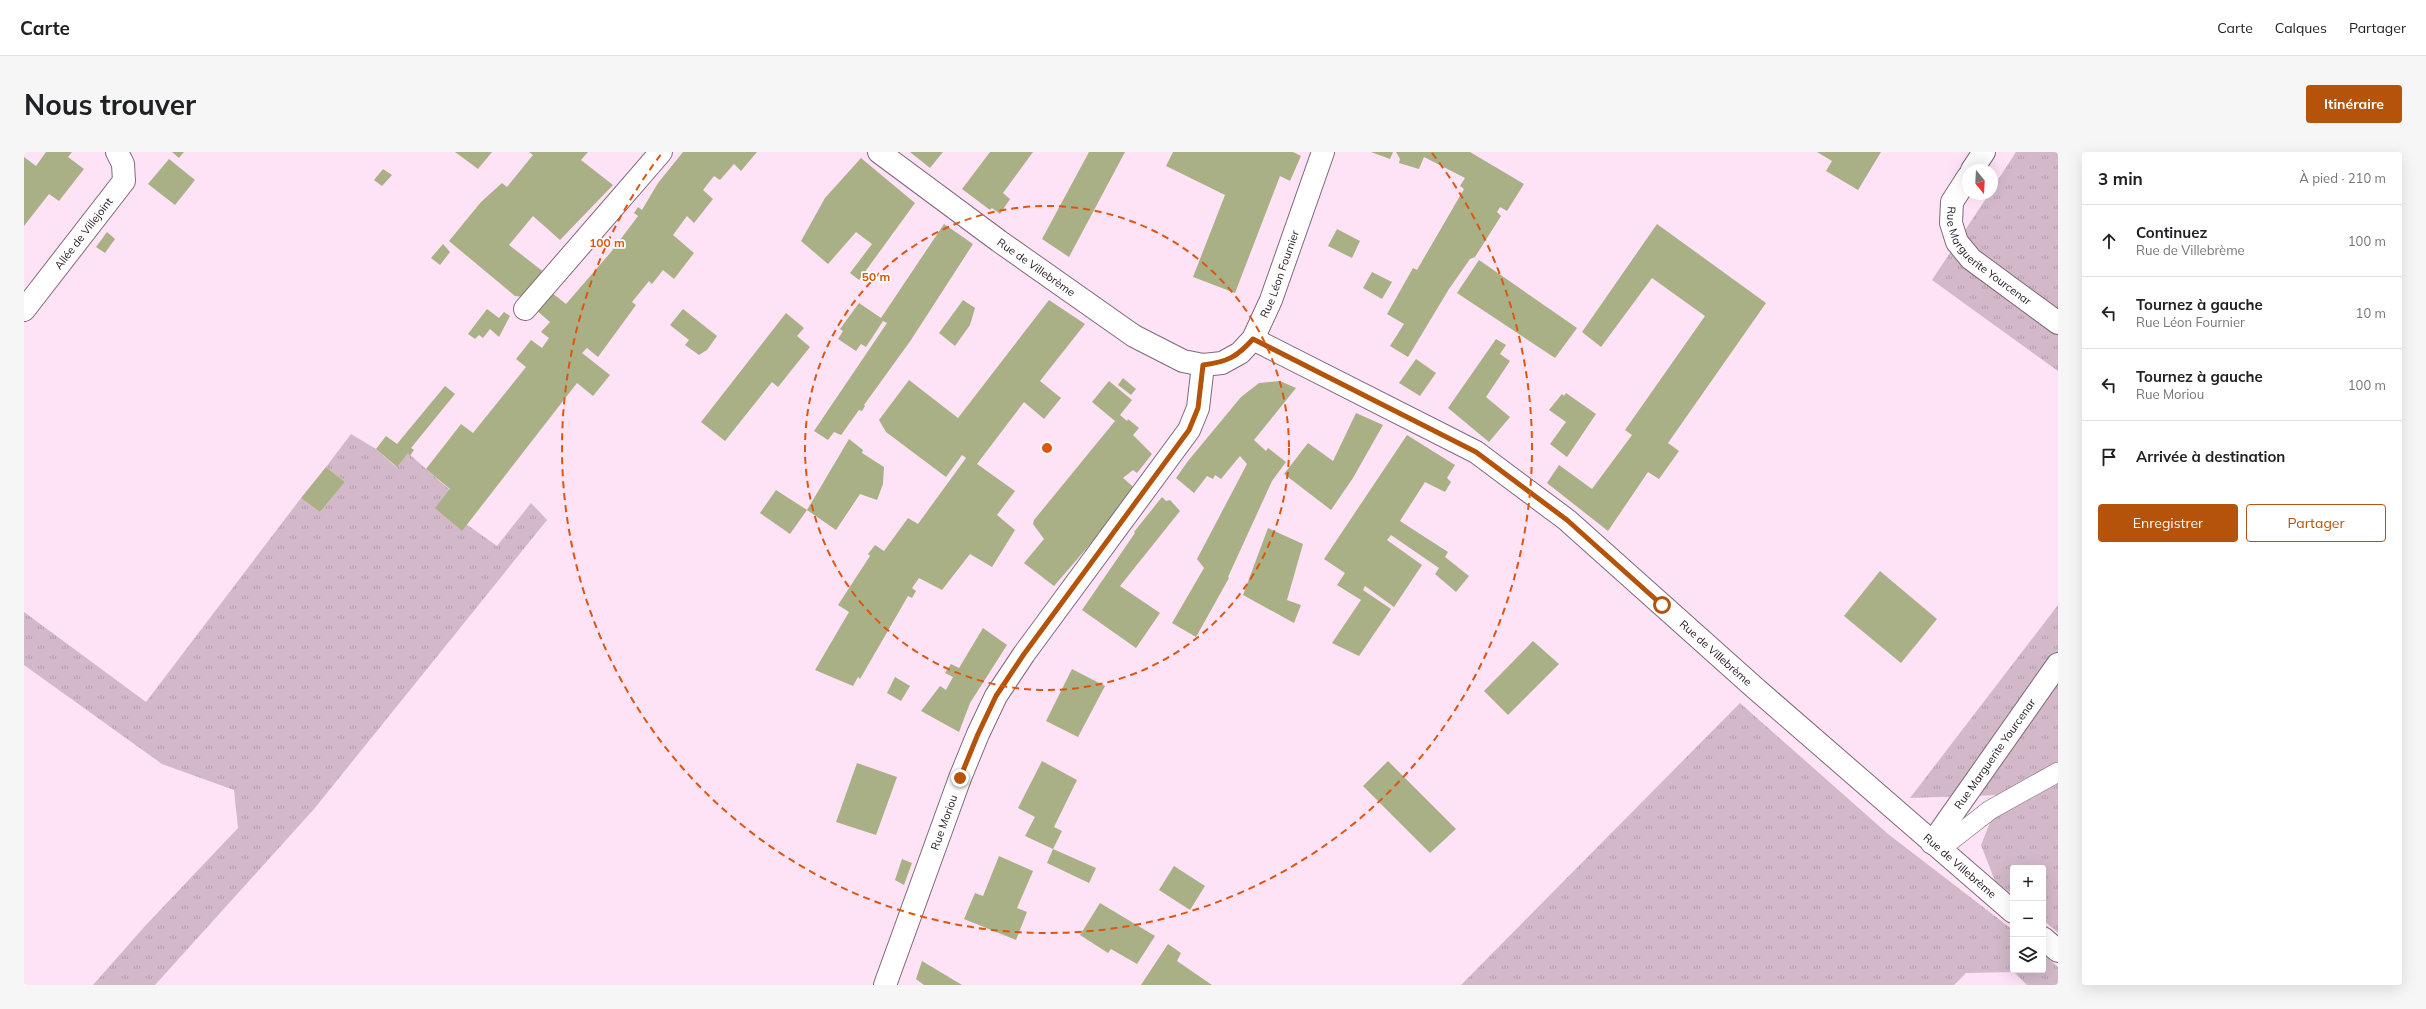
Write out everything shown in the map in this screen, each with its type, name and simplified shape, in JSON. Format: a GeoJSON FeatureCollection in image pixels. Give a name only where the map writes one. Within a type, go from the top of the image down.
{"type":"FeatureCollection","features":[{"type":"Feature","properties":{"kind":"street","name":"Allée de Villejoint"},"geometry":{"type":"LineString","coordinates":[[24,310],[124,181],[123,164],[117,152]]}},
{"type":"Feature","properties":{"kind":"street"},"geometry":{"type":"LineString","coordinates":[[525,309],[661,152]]}},
{"type":"Feature","properties":{"kind":"street","name":"Rue de Villebrème"},"geometry":{"type":"LineString","coordinates":[[879,152],[999,241],[1134,336],[1183,361],[1203,365]]}},
{"type":"Feature","properties":{"kind":"street","name":"Rue Léon Fournier"},"geometry":{"type":"LineString","coordinates":[[1203,365],[1222,363],[1240,353],[1253,339],[1271,300],[1323,152]]}},
{"type":"Feature","properties":{"kind":"street"},"geometry":{"type":"LineString","coordinates":[[1976,164],[1984,152]]}},
{"type":"Feature","properties":{"kind":"street","name":"Rue Marguerite Yourcenar"},"geometry":{"type":"LineString","coordinates":[[1962,186],[1952,202],[1951,223],[1957,242],[1971,259],[2058,323]]}},
{"type":"Feature","properties":{"kind":"street","name":"Rue de Villebrème"},"geometry":{"type":"LineString","coordinates":[[1253,339],[1476,452],[1567,520],[1936,846],[2010,909]]}},
{"type":"Feature","properties":{"kind":"street","name":"Rue Moriou"},"geometry":{"type":"LineString","coordinates":[[885,985],[960,778],[978,734],[996,696],[1024,654],[1189,430],[1198,408],[1203,365]]}},
{"type":"Feature","properties":{"kind":"street","name":"Rue Marguerite Yourcenar"},"geometry":{"type":"LineString","coordinates":[[1936,846],[2058,664]]}},
{"type":"Feature","properties":{"kind":"street"},"geometry":{"type":"LineString","coordinates":[[2046,941],[2058,951]]}},
{"type":"Feature","properties":{"kind":"lane"},"geometry":{"type":"LineString","coordinates":[[1936,846],[1990,810],[2058,772]]}},
{"type":"Feature","properties":{"kind":"green space"},"geometry":{"type":"Polygon","coordinates":[[[2016,152],[2058,152],[2058,371],[1932,280],[1985,200],[1998,200],[1998,180],[2016,152]]]}},
{"type":"Feature","properties":{"kind":"green space"},"geometry":{"type":"Polygon","coordinates":[[[351,434],[376,449],[396,467],[408,453],[450,490],[466,524],[497,546],[531,503],[547,520],[314,809],[155,985],[93,985],[145,926],[238,828],[234,790],[162,764],[24,665],[24,612],[146,702],[301,498],[320,512],[345,482],[326,467],[351,434]]]}},
{"type":"Feature","properties":{"kind":"green space"},"geometry":{"type":"Polygon","coordinates":[[[2058,605],[2058,765],[2000,795],[1910,798],[2058,605]]]}},
{"type":"Feature","properties":{"kind":"green space"},"geometry":{"type":"Polygon","coordinates":[[[1740,703],[1888,834],[2010,928],[2010,972],[1966,973],[1954,985],[1461,985],[1740,703]]]}},
{"type":"Feature","properties":{"kind":"green space"},"geometry":{"type":"Polygon","coordinates":[[[2058,783],[2058,933],[2046,923],[2046,865],[2010,865],[2010,893],[1995,881],[1981,845],[1991,820],[2058,783]]]}},
{"type":"Feature","properties":{"kind":"green space"},"geometry":{"type":"Polygon","coordinates":[[[2046,957],[2058,967],[2058,985],[2027,985],[2015,973],[2046,973],[2046,957]]]}},
{"type":"Feature","properties":{"kind":"building"},"geometry":{"type":"Polygon","coordinates":[[[46,152],[72,152],[68,157],[84,169],[59,201],[49,194],[24,226],[24,157],[36,166],[46,152]]]}},
{"type":"Feature","properties":{"kind":"building"},"geometry":{"type":"Polygon","coordinates":[[[172,152],[184,152],[179,158],[172,152]]]}},
{"type":"Feature","properties":{"kind":"building"},"geometry":{"type":"Polygon","coordinates":[[[455,152],[492,152],[478,169],[455,152]]]}},
{"type":"Feature","properties":{"kind":"building"},"geometry":{"type":"Polygon","coordinates":[[[529,152],[588,152],[581,160],[613,185],[560,240],[533,216],[509,245],[545,273],[524,297],[515,296],[449,241],[481,202],[502,183],[507,187],[533,155],[529,152]]]}},
{"type":"Feature","properties":{"kind":"building"},"geometry":{"type":"Polygon","coordinates":[[[683,152],[757,152],[741,171],[734,164],[720,180],[714,176],[703,190],[713,199],[694,223],[687,216],[673,235],[694,253],[674,279],[663,270],[652,284],[649,281],[632,302],[636,305],[598,357],[587,348],[582,353],[610,375],[593,396],[577,383],[462,531],[435,508],[450,489],[426,469],[461,424],[473,433],[526,367],[516,359],[531,340],[542,348],[549,338],[541,332],[550,322],[536,310],[551,292],[566,304],[611,252],[638,216],[634,213],[638,207],[642,210],[658,183],[683,152]]]}},
{"type":"Feature","properties":{"kind":"building"},"geometry":{"type":"Polygon","coordinates":[[[910,152],[943,152],[930,168],[910,152]]]}},
{"type":"Feature","properties":{"kind":"building"},"geometry":{"type":"Polygon","coordinates":[[[990,152],[1033,152],[1003,193],[1010,199],[1000,214],[992,208],[990,210],[962,189],[990,152]]]}},
{"type":"Feature","properties":{"kind":"building"},"geometry":{"type":"Polygon","coordinates":[[[1089,152],[1125,152],[1069,257],[1042,239],[1089,152]]]}},
{"type":"Feature","properties":{"kind":"building"},"geometry":{"type":"Polygon","coordinates":[[[1173,152],[1293,152],[1301,156],[1290,181],[1280,176],[1235,293],[1193,277],[1225,195],[1166,166],[1173,152]]]}},
{"type":"Feature","properties":{"kind":"building"},"geometry":{"type":"Polygon","coordinates":[[[1371,152],[1393,152],[1390,159],[1371,152]]]}},
{"type":"Feature","properties":{"kind":"building"},"geometry":{"type":"Polygon","coordinates":[[[1396,152],[1470,152],[1524,184],[1507,211],[1500,207],[1497,212],[1501,216],[1475,257],[1470,259],[1449,289],[1408,357],[1390,346],[1404,324],[1387,314],[1413,268],[1417,270],[1464,189],[1460,186],[1465,178],[1424,157],[1419,169],[1399,163],[1400,159],[1396,152]]]}},
{"type":"Feature","properties":{"kind":"building"},"geometry":{"type":"Polygon","coordinates":[[[1817,152],[1881,152],[1858,190],[1826,171],[1832,161],[1817,152]]]}},
{"type":"Feature","properties":{"kind":"building"},"geometry":{"type":"Polygon","coordinates":[[[861,158],[915,203],[859,280],[850,273],[872,244],[856,232],[828,264],[801,241],[825,198],[861,158]]]}},
{"type":"Feature","properties":{"kind":"building"},"geometry":{"type":"Polygon","coordinates":[[[169,159],[195,180],[175,205],[148,184],[169,159]]]}},
{"type":"Feature","properties":{"kind":"building"},"geometry":{"type":"Polygon","coordinates":[[[383,169],[392,175],[382,186],[374,180],[383,169]]]}},
{"type":"Feature","properties":{"kind":"building"},"geometry":{"type":"Polygon","coordinates":[[[944,224],[973,244],[911,340],[864,405],[865,406],[862,411],[859,410],[841,435],[834,432],[828,440],[814,431],[887,323],[883,321],[866,347],[861,344],[856,351],[838,339],[843,331],[840,329],[859,303],[881,318],[944,224]]]}},
{"type":"Feature","properties":{"kind":"building"},"geometry":{"type":"Polygon","coordinates":[[[1657,224],[1766,303],[1668,443],[1679,451],[1659,479],[1648,472],[1608,531],[1547,483],[1559,465],[1592,489],[1632,435],[1625,430],[1705,316],[1652,278],[1601,347],[1582,332],[1657,224]]]}},
{"type":"Feature","properties":{"kind":"building"},"geometry":{"type":"Polygon","coordinates":[[[1337,229],[1360,241],[1352,258],[1328,246],[1337,229]]]}},
{"type":"Feature","properties":{"kind":"building"},"geometry":{"type":"Polygon","coordinates":[[[107,232],[115,239],[105,253],[96,247],[107,232]]]}},
{"type":"Feature","properties":{"kind":"building"},"geometry":{"type":"Polygon","coordinates":[[[443,244],[450,252],[440,265],[431,258],[443,244]]]}},
{"type":"Feature","properties":{"kind":"building"},"geometry":{"type":"Polygon","coordinates":[[[1479,260],[1577,328],[1555,358],[1457,293],[1479,260]]]}},
{"type":"Feature","properties":{"kind":"building"},"geometry":{"type":"Polygon","coordinates":[[[1372,272],[1392,282],[1382,299],[1363,288],[1372,272]]]}},
{"type":"Feature","properties":{"kind":"building"},"geometry":{"type":"Polygon","coordinates":[[[963,300],[975,308],[970,325],[955,346],[939,333],[963,300]]]}},
{"type":"Feature","properties":{"kind":"building"},"geometry":{"type":"Polygon","coordinates":[[[1049,300],[1085,324],[1040,381],[1061,398],[1044,419],[1024,402],[977,464],[1015,491],[997,515],[1015,530],[992,567],[970,554],[942,590],[919,578],[912,588],[916,591],[912,598],[908,596],[860,679],[858,677],[853,686],[815,670],[849,612],[838,605],[870,556],[868,554],[875,545],[884,551],[908,518],[918,524],[966,458],[962,455],[946,477],[886,432],[879,420],[909,380],[958,418],[1049,300]]]}},
{"type":"Feature","properties":{"kind":"building"},"geometry":{"type":"Polygon","coordinates":[[[487,309],[499,318],[504,312],[510,316],[499,337],[490,329],[483,338],[479,335],[475,339],[468,334],[487,309]]]}},
{"type":"Feature","properties":{"kind":"building"},"geometry":{"type":"Polygon","coordinates":[[[683,309],[717,336],[707,350],[699,355],[685,345],[689,340],[670,325],[683,309]]]}},
{"type":"Feature","properties":{"kind":"building"},"geometry":{"type":"Polygon","coordinates":[[[786,313],[804,328],[797,336],[810,347],[778,387],[772,382],[725,441],[701,422],[786,313]]]}},
{"type":"Feature","properties":{"kind":"building"},"geometry":{"type":"Polygon","coordinates":[[[1496,339],[1506,345],[1500,354],[1510,361],[1486,397],[1510,417],[1489,442],[1448,408],[1496,339]]]}},
{"type":"Feature","properties":{"kind":"building"},"geometry":{"type":"Polygon","coordinates":[[[1416,359],[1436,373],[1420,396],[1399,383],[1416,359]]]}},
{"type":"Feature","properties":{"kind":"building"},"geometry":{"type":"Polygon","coordinates":[[[1123,378],[1136,389],[1131,395],[1118,385],[1123,378]]]}},
{"type":"Feature","properties":{"kind":"building"},"geometry":{"type":"Polygon","coordinates":[[[1109,381],[1132,400],[1120,415],[1127,421],[1128,419],[1139,428],[1133,435],[1152,454],[1137,473],[1133,470],[1123,478],[1137,490],[1054,586],[1024,563],[1044,539],[1033,524],[1034,520],[1115,421],[1092,402],[1109,381]]]}},
{"type":"Feature","properties":{"kind":"building"},"geometry":{"type":"Polygon","coordinates":[[[1280,381],[1296,388],[1254,440],[1266,451],[1268,448],[1286,462],[1272,481],[1228,577],[1229,578],[1196,637],[1172,623],[1204,568],[1197,559],[1247,464],[1240,456],[1221,479],[1215,475],[1213,479],[1207,476],[1194,493],[1176,478],[1188,461],[1241,397],[1259,383],[1280,381]]]}},
{"type":"Feature","properties":{"kind":"building"},"geometry":{"type":"Polygon","coordinates":[[[445,386],[455,394],[411,448],[414,450],[410,456],[408,453],[397,467],[376,449],[386,436],[397,444],[445,386]]]}},
{"type":"Feature","properties":{"kind":"building"},"geometry":{"type":"Polygon","coordinates":[[[1566,393],[1596,414],[1567,457],[1550,444],[1566,422],[1549,410],[1562,394],[1564,396],[1566,393]]]}},
{"type":"Feature","properties":{"kind":"building"},"geometry":{"type":"Polygon","coordinates":[[[1356,413],[1383,425],[1353,478],[1331,510],[1284,474],[1308,443],[1333,461],[1356,413]]]}},
{"type":"Feature","properties":{"kind":"building"},"geometry":{"type":"Polygon","coordinates":[[[1407,435],[1455,465],[1447,478],[1451,482],[1445,492],[1425,482],[1400,521],[1448,552],[1445,557],[1469,576],[1456,592],[1435,574],[1439,568],[1391,535],[1387,540],[1422,565],[1394,607],[1365,586],[1363,590],[1391,609],[1359,656],[1332,643],[1361,600],[1337,585],[1345,573],[1324,559],[1407,435]]]}},
{"type":"Feature","properties":{"kind":"building"},"geometry":{"type":"Polygon","coordinates":[[[849,439],[863,450],[862,453],[884,467],[883,484],[877,500],[860,494],[836,530],[807,510],[849,439]]]}},
{"type":"Feature","properties":{"kind":"building"},"geometry":{"type":"Polygon","coordinates":[[[326,467],[345,482],[320,512],[301,498],[326,467]]]}},
{"type":"Feature","properties":{"kind":"building"},"geometry":{"type":"Polygon","coordinates":[[[776,490],[807,510],[790,534],[760,513],[776,490]]]}},
{"type":"Feature","properties":{"kind":"building"},"geometry":{"type":"Polygon","coordinates":[[[1162,497],[1166,501],[1170,500],[1180,511],[1120,586],[1160,613],[1136,648],[1082,610],[1135,533],[1134,532],[1162,497]]]}},
{"type":"Feature","properties":{"kind":"building"},"geometry":{"type":"Polygon","coordinates":[[[1268,528],[1303,544],[1287,600],[1301,605],[1294,623],[1243,595],[1268,528]]]}},
{"type":"Feature","properties":{"kind":"building"},"geometry":{"type":"Polygon","coordinates":[[[1880,571],[1937,619],[1901,663],[1844,616],[1880,571]]]}},
{"type":"Feature","properties":{"kind":"building"},"geometry":{"type":"Polygon","coordinates":[[[983,628],[1007,645],[970,703],[959,732],[921,711],[940,686],[946,690],[953,677],[945,673],[951,664],[959,668],[983,628]]]}},
{"type":"Feature","properties":{"kind":"building"},"geometry":{"type":"Polygon","coordinates":[[[1533,641],[1559,664],[1508,715],[1484,691],[1533,641]]]}},
{"type":"Feature","properties":{"kind":"building"},"geometry":{"type":"Polygon","coordinates":[[[1072,669],[1105,686],[1078,737],[1046,721],[1072,669]]]}},
{"type":"Feature","properties":{"kind":"building"},"geometry":{"type":"Polygon","coordinates":[[[895,677],[910,686],[901,701],[887,693],[895,677]]]}},
{"type":"Feature","properties":{"kind":"building"},"geometry":{"type":"Polygon","coordinates":[[[1042,761],[1077,780],[1054,827],[1062,831],[1053,849],[1025,836],[1035,817],[1018,808],[1042,761]]]}},
{"type":"Feature","properties":{"kind":"building"},"geometry":{"type":"Polygon","coordinates":[[[1388,761],[1456,829],[1430,853],[1363,786],[1388,761]]]}},
{"type":"Feature","properties":{"kind":"building"},"geometry":{"type":"Polygon","coordinates":[[[857,763],[897,777],[876,835],[836,822],[857,763]]]}},
{"type":"Feature","properties":{"kind":"building"},"geometry":{"type":"Polygon","coordinates":[[[1053,849],[1096,868],[1089,883],[1047,863],[1053,849]]]}},
{"type":"Feature","properties":{"kind":"building"},"geometry":{"type":"Polygon","coordinates":[[[999,856],[1033,871],[1017,908],[1027,912],[1016,940],[964,919],[975,893],[983,896],[999,856]]]}},
{"type":"Feature","properties":{"kind":"building"},"geometry":{"type":"Polygon","coordinates":[[[902,859],[912,863],[904,885],[895,880],[902,859]]]}},
{"type":"Feature","properties":{"kind":"building"},"geometry":{"type":"Polygon","coordinates":[[[1174,866],[1205,886],[1190,910],[1159,890],[1174,866]]]}},
{"type":"Feature","properties":{"kind":"building"},"geometry":{"type":"Polygon","coordinates":[[[1100,903],[1155,936],[1137,964],[1111,949],[1108,953],[1080,935],[1100,903]]]}},
{"type":"Feature","properties":{"kind":"building"},"geometry":{"type":"Polygon","coordinates":[[[1168,944],[1181,953],[1177,961],[1212,985],[1141,985],[1168,944]]]}},
{"type":"Feature","properties":{"kind":"building"},"geometry":{"type":"Polygon","coordinates":[[[922,961],[962,985],[924,985],[916,979],[922,961]]]}},
{"type":"Feature","properties":{"kind":"route"},"geometry":{"type":"LineString","coordinates":[[960,778],[978,734],[996,696],[1024,654],[1189,430],[1198,408],[1202,389],[1203,365],[1222,363],[1240,353],[1253,339],[1476,452],[1567,520],[1662,605]]}}]}
